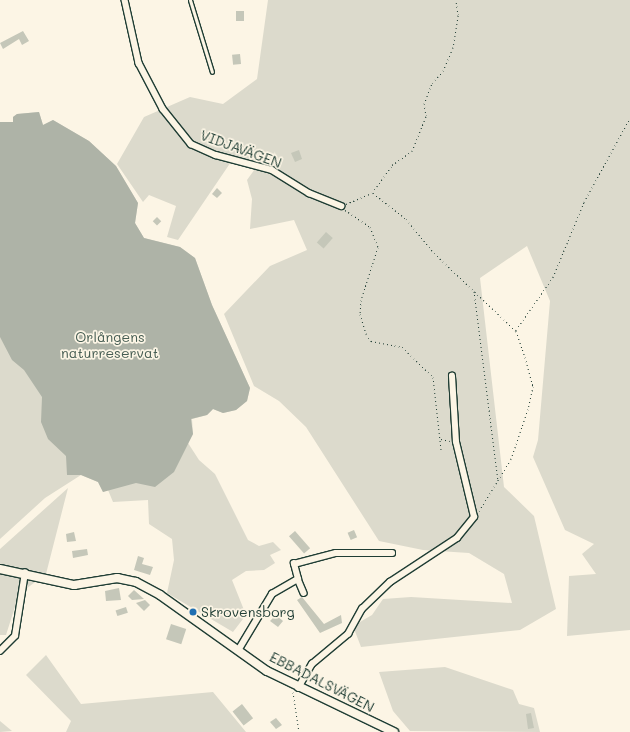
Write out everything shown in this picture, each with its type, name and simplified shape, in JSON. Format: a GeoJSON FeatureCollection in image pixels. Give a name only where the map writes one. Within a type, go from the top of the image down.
{"type":"FeatureCollection","features":[{"type":"Feature","properties":{"kind":"street","name":"VIDJAVÄGEN"},"geometry":{"type":"LineString","coordinates":[[126,0],[139,63],[163,109],[191,144],[216,156],[272,170],[309,193],[341,206]]}},
{"type":"Feature","properties":{"kind":"street"},"geometry":{"type":"LineString","coordinates":[[295,686],[312,664],[348,634],[362,609],[379,593],[457,538],[474,517],[456,442],[452,376]]}},
{"type":"Feature","properties":{"kind":"street"},"geometry":{"type":"LineString","coordinates":[[304,593],[294,564],[316,556],[392,553]]}},
{"type":"Feature","properties":{"kind":"street","name":"EBBADALSVÄGEN"},"geometry":{"type":"LineString","coordinates":[[0,569],[25,573],[74,585],[117,578],[136,582],[239,649],[266,671],[394,732]]}},
{"type":"Feature","properties":{"kind":"street"},"geometry":{"type":"LineString","coordinates":[[0,652],[15,636],[25,573]]}},
{"type":"Feature","properties":{"kind":"street"},"geometry":{"type":"LineString","coordinates":[[239,649],[269,598],[280,587],[298,579]]}},
{"type":"Feature","properties":{"kind":"lane"},"geometry":{"type":"LineString","coordinates":[[190,0],[212,72]]}},
{"type":"Feature","properties":{"kind":"path"},"geometry":{"type":"LineString","coordinates":[[341,206],[372,193],[392,165],[412,151],[426,116],[424,104],[432,83],[443,71],[453,48],[458,15],[456,0]]}},
{"type":"Feature","properties":{"kind":"path"},"geometry":{"type":"LineString","coordinates":[[516,331],[553,277],[584,202],[630,118]]}},
{"type":"Feature","properties":{"kind":"path"},"geometry":{"type":"LineString","coordinates":[[372,193],[406,219],[434,253],[516,331],[533,386],[510,459],[474,517]]}},
{"type":"Feature","properties":{"kind":"path"},"geometry":{"type":"LineString","coordinates":[[341,206],[370,227],[378,247],[361,300],[360,314],[366,334],[371,341],[402,346],[432,377],[441,450]]}},
{"type":"Feature","properties":{"kind":"path"},"geometry":{"type":"LineString","coordinates":[[473,290],[498,480]]}},
{"type":"Feature","properties":{"kind":"path"},"geometry":{"type":"LineString","coordinates":[[440,439],[456,442]]}},
{"type":"Feature","properties":{"kind":"path"},"geometry":{"type":"LineString","coordinates":[[295,686],[299,732]]}},
{"type":"Feature","properties":{"kind":"green space"},"geometry":{"type":"Polygon","coordinates":[[[268,0],[630,0],[630,630],[567,636],[569,576],[596,574],[582,554],[594,544],[565,530],[533,457],[538,440],[550,301],[527,246],[480,278],[504,487],[534,516],[556,609],[520,630],[361,647],[353,626],[372,615],[383,599],[411,597],[512,603],[504,574],[469,553],[423,550],[379,541],[306,427],[279,401],[254,386],[224,314],[270,266],[307,250],[294,220],[250,229],[252,199],[247,180],[260,162],[235,156],[178,240],[167,237],[176,206],[149,195],[143,202],[117,164],[144,117],[190,97],[223,104],[257,79],[268,0]]]}},
{"type":"Feature","properties":{"kind":"green space","name":"Orlångens naturreservat"},"geometry":{"type":"Polygon","coordinates":[[[39,112],[43,125],[53,120],[89,141],[116,166],[138,203],[135,223],[144,238],[180,247],[195,258],[212,305],[250,388],[247,401],[236,410],[223,413],[213,409],[207,415],[192,419],[193,434],[188,443],[199,460],[215,474],[248,540],[259,546],[273,542],[281,550],[270,555],[275,563],[264,570],[246,571],[232,580],[246,615],[233,632],[167,593],[174,560],[172,539],[149,524],[148,500],[113,502],[108,490],[103,492],[98,482],[81,475],[45,498],[0,539],[0,122],[13,122],[13,117],[17,114],[39,112]]]}},
{"type":"Feature","properties":{"kind":"green space"},"geometry":{"type":"Polygon","coordinates":[[[68,488],[46,574],[19,594],[6,635],[0,635],[0,549],[68,488]]]}},
{"type":"Feature","properties":{"kind":"green space"},"geometry":{"type":"Polygon","coordinates":[[[46,655],[81,704],[213,692],[246,732],[66,732],[71,721],[26,675],[46,655]]]}},
{"type":"Feature","properties":{"kind":"green space"},"geometry":{"type":"Polygon","coordinates":[[[445,667],[513,690],[519,704],[534,708],[540,732],[410,731],[393,711],[379,672],[445,667]]]}},
{"type":"Feature","properties":{"kind":"green space"},"geometry":{"type":"Polygon","coordinates":[[[0,721],[12,731],[0,732],[0,721]]]}},
{"type":"Feature","properties":{"kind":"shaded area","name":"Orlångens naturreservat"},"geometry":{"type":"Polygon","coordinates":[[[39,112],[43,125],[53,120],[89,141],[116,166],[138,203],[135,223],[144,238],[180,247],[195,258],[212,305],[250,388],[247,401],[236,410],[223,413],[213,409],[207,415],[191,419],[193,434],[174,472],[155,487],[136,483],[103,492],[98,482],[81,475],[67,475],[66,456],[48,439],[41,422],[42,397],[24,370],[12,360],[0,337],[0,122],[13,122],[13,117],[17,114],[39,112]]]}},
{"type":"Feature","properties":{"kind":"building"},"geometry":{"type":"Polygon","coordinates":[[[236,11],[244,11],[244,21],[236,21],[236,11]]]}},
{"type":"Feature","properties":{"kind":"building"},"geometry":{"type":"Polygon","coordinates":[[[23,31],[29,41],[22,45],[19,39],[3,49],[0,43],[23,31]]]}},
{"type":"Feature","properties":{"kind":"building"},"geometry":{"type":"Polygon","coordinates":[[[240,54],[241,64],[233,65],[232,55],[240,54]]]}},
{"type":"Feature","properties":{"kind":"building"},"geometry":{"type":"Polygon","coordinates":[[[299,150],[302,159],[295,162],[291,153],[299,150]]]}},
{"type":"Feature","properties":{"kind":"building"},"geometry":{"type":"Polygon","coordinates":[[[217,188],[222,193],[217,198],[212,194],[217,188]]]}},
{"type":"Feature","properties":{"kind":"building"},"geometry":{"type":"Polygon","coordinates":[[[157,217],[161,221],[157,225],[153,221],[157,217]]]}},
{"type":"Feature","properties":{"kind":"building"},"geometry":{"type":"Polygon","coordinates":[[[326,232],[333,238],[324,248],[317,243],[326,232]]]}},
{"type":"Feature","properties":{"kind":"building"},"geometry":{"type":"Polygon","coordinates":[[[354,530],[357,537],[351,540],[348,533],[354,530]]]}},
{"type":"Feature","properties":{"kind":"building"},"geometry":{"type":"Polygon","coordinates":[[[295,531],[310,548],[304,554],[289,536],[295,531]]]}},
{"type":"Feature","properties":{"kind":"building"},"geometry":{"type":"Polygon","coordinates":[[[74,532],[76,541],[67,542],[66,534],[74,532]]]}},
{"type":"Feature","properties":{"kind":"building"},"geometry":{"type":"Polygon","coordinates":[[[87,549],[88,555],[73,558],[72,551],[87,549]]]}},
{"type":"Feature","properties":{"kind":"building"},"geometry":{"type":"Polygon","coordinates":[[[138,556],[144,558],[142,564],[153,567],[150,575],[134,570],[138,556]]]}},
{"type":"Feature","properties":{"kind":"building"},"geometry":{"type":"Polygon","coordinates":[[[119,588],[121,600],[106,601],[105,591],[119,588]]]}},
{"type":"Feature","properties":{"kind":"building"},"geometry":{"type":"Polygon","coordinates":[[[134,590],[144,599],[132,600],[128,596],[134,590]]]}},
{"type":"Feature","properties":{"kind":"building"},"geometry":{"type":"Polygon","coordinates":[[[302,597],[324,624],[341,615],[342,623],[320,633],[297,600],[302,597]]]}},
{"type":"Feature","properties":{"kind":"building"},"geometry":{"type":"Polygon","coordinates":[[[145,600],[150,605],[144,611],[136,603],[145,600]]]}},
{"type":"Feature","properties":{"kind":"building"},"geometry":{"type":"Polygon","coordinates":[[[126,607],[128,613],[117,616],[116,610],[126,607]]]}},
{"type":"Feature","properties":{"kind":"building"},"geometry":{"type":"Polygon","coordinates":[[[276,615],[283,621],[278,627],[270,621],[276,615]]]}},
{"type":"Feature","properties":{"kind":"building"},"geometry":{"type":"Polygon","coordinates":[[[171,624],[186,629],[181,644],[166,639],[171,624]]]}},
{"type":"Feature","properties":{"kind":"building"},"geometry":{"type":"Polygon","coordinates":[[[242,704],[253,718],[244,726],[233,711],[242,704]]]}},
{"type":"Feature","properties":{"kind":"building"},"geometry":{"type":"Polygon","coordinates":[[[531,713],[534,728],[528,729],[526,714],[531,713]]]}},
{"type":"Feature","properties":{"kind":"building"},"geometry":{"type":"Polygon","coordinates":[[[276,718],[282,725],[276,729],[270,722],[276,718]]]}},
{"type":"Feature","properties":{"kind":"place","name":"Skrovensborg"},"geometry":{"type":"Point","coordinates":[193,612]}}]}
